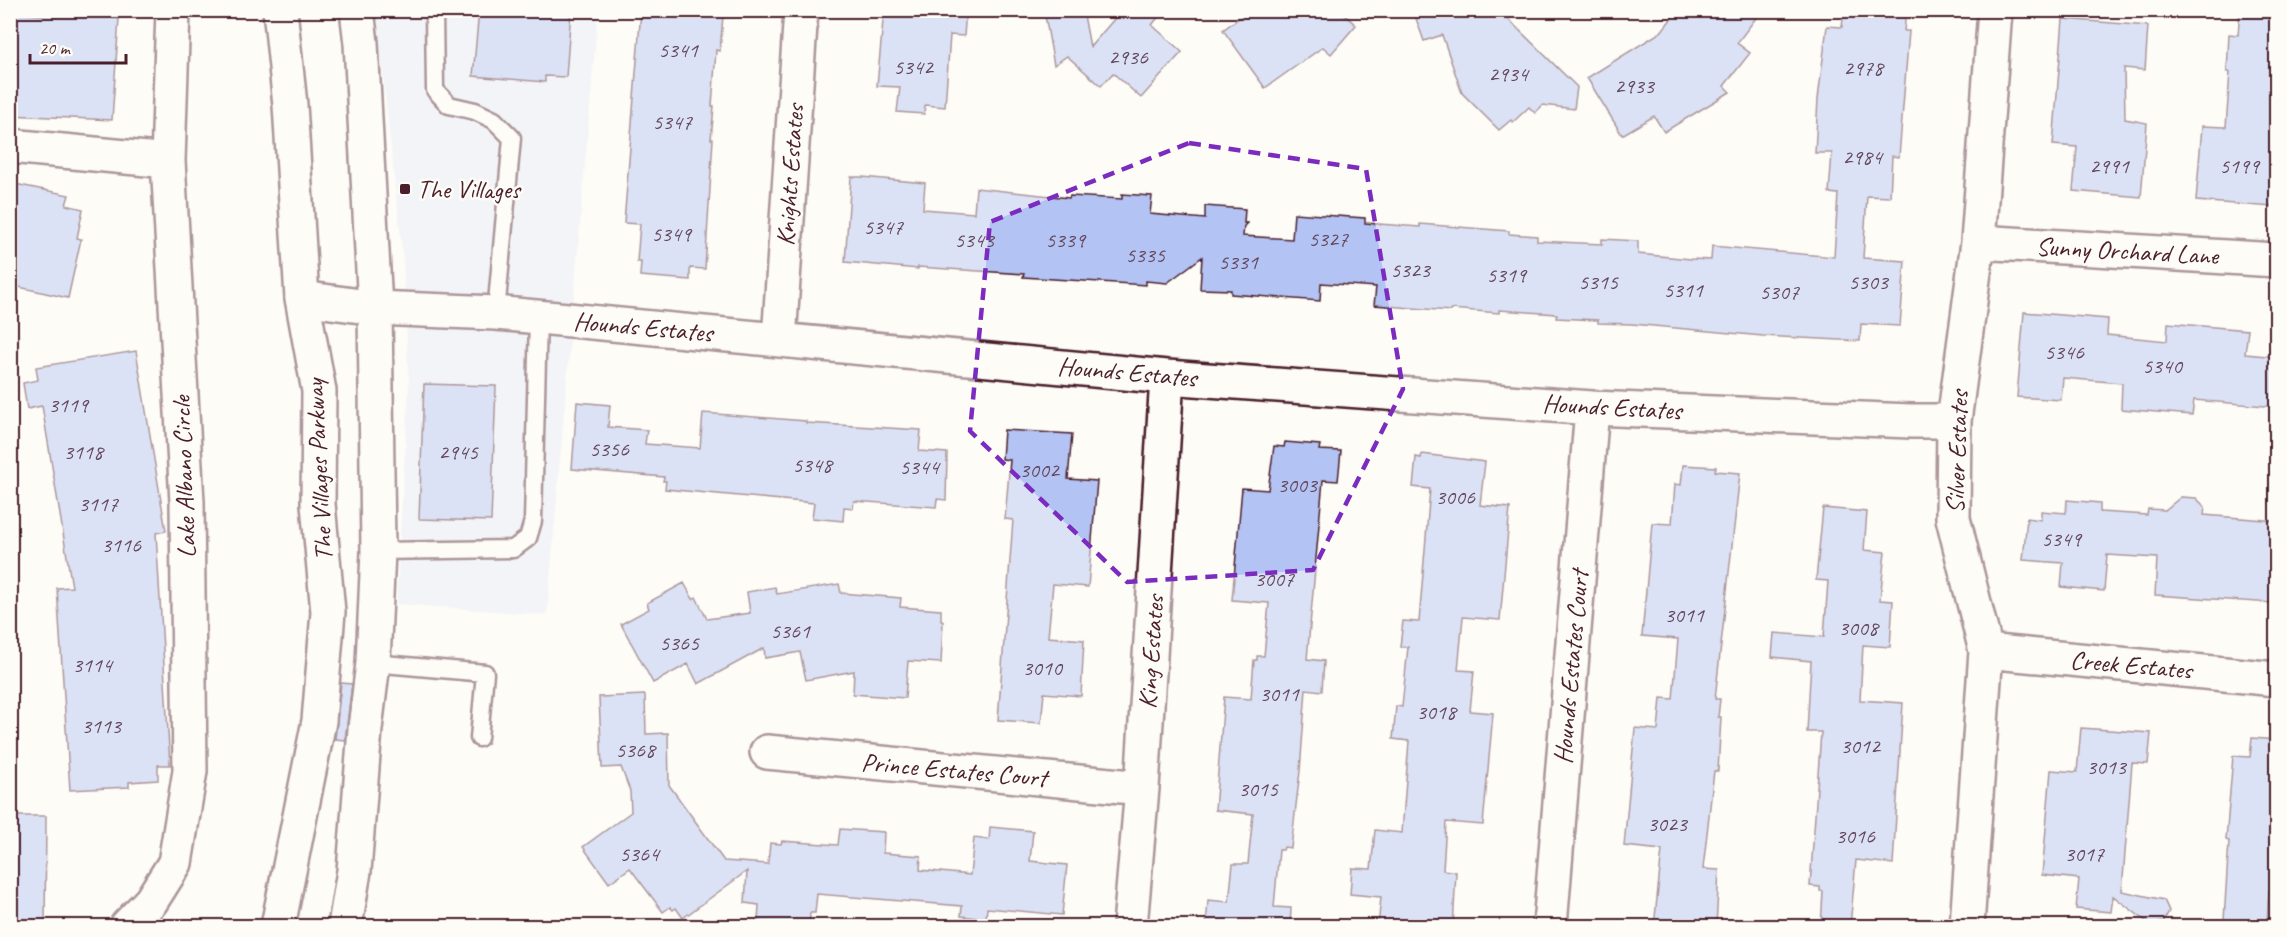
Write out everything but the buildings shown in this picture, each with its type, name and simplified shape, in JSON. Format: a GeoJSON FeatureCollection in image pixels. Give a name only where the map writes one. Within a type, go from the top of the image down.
{"type":"FeatureCollection","features":[{"type":"Feature","properties":{"kind":"street","name":"Lake Albano Circle"},"geometry":{"type":"LineString","coordinates":[[127,927],[152,901],[175,863],[190,771],[187,502],[168,161],[173,10]]}},
{"type":"Feature","properties":{"kind":"street","name":"The Villages Parkway"},"geometry":{"type":"LineString","coordinates":[[278,927],[319,721],[328,612],[318,504],[319,391],[302,298],[290,105],[280,10]]}},
{"type":"Feature","properties":{"kind":"street","name":"The Villages Parkway"},"geometry":{"type":"LineString","coordinates":[[345,927],[354,871],[365,729],[373,663],[378,551],[375,308],[361,43],[357,10]]}},
{"type":"Feature","properties":{"kind":"street","name":"Knights Estates"},"geometry":{"type":"LineString","coordinates":[[779,340],[801,10]]}},
{"type":"Feature","properties":{"kind":"street","name":"Silver Estates"},"geometry":{"type":"LineString","coordinates":[[1967,927],[1986,651],[1953,518],[1954,421],[1978,242],[1995,10]]}},
{"type":"Feature","properties":{"kind":"street"},"geometry":{"type":"LineString","coordinates":[[10,146],[168,161]]}},
{"type":"Feature","properties":{"kind":"street","name":"Sunny Orchard Lane"},"geometry":{"type":"LineString","coordinates":[[1978,242],[2277,260]]}},
{"type":"Feature","properties":{"kind":"street","name":"Hounds Estates"},"geometry":{"type":"LineString","coordinates":[[302,298],[375,308],[495,313],[1167,377],[1592,408],[1954,421]]}},
{"type":"Feature","properties":{"kind":"street","name":"King Estates"},"geometry":{"type":"LineString","coordinates":[[1130,927],[1142,788],[1167,377]]}},
{"type":"Feature","properties":{"kind":"street","name":"Hounds Estates Court"},"geometry":{"type":"LineString","coordinates":[[1550,927],[1592,408]]}},
{"type":"Feature","properties":{"kind":"street","name":"Creek Estates"},"geometry":{"type":"LineString","coordinates":[[1986,651],[2277,679]]}},
{"type":"Feature","properties":{"kind":"street","name":"Prince Estates Court"},"geometry":{"type":"LineString","coordinates":[[766,752],[1142,788]]}},
{"type":"Feature","properties":{"kind":"lane"},"geometry":{"type":"LineString","coordinates":[[434,10],[435,90],[449,105],[475,111],[494,120],[512,138],[495,313]]}},
{"type":"Feature","properties":{"kind":"lane"},"geometry":{"type":"LineString","coordinates":[[378,551],[513,549],[528,538],[533,521],[538,317]]}},
{"type":"Feature","properties":{"kind":"lane"},"geometry":{"type":"LineString","coordinates":[[373,663],[485,673],[479,738]]}},
{"type":"Feature","properties":{"kind":"highlighted area"},"geometry":{"type":"Polygon","coordinates":[[[1189,143],[1366,169],[1403,389],[1313,570],[1127,582],[970,431],[990,222],[1189,143]]]}},
{"type":"Feature","properties":{"kind":"shaded area"},"geometry":{"type":"Polygon","coordinates":[[[376,11],[598,11],[547,615],[396,604],[409,386],[403,258],[376,11]]]}},
{"type":"Feature","properties":{"kind":"place","name":"The Villages"},"geometry":{"type":"Point","coordinates":[405,189]}}]}
